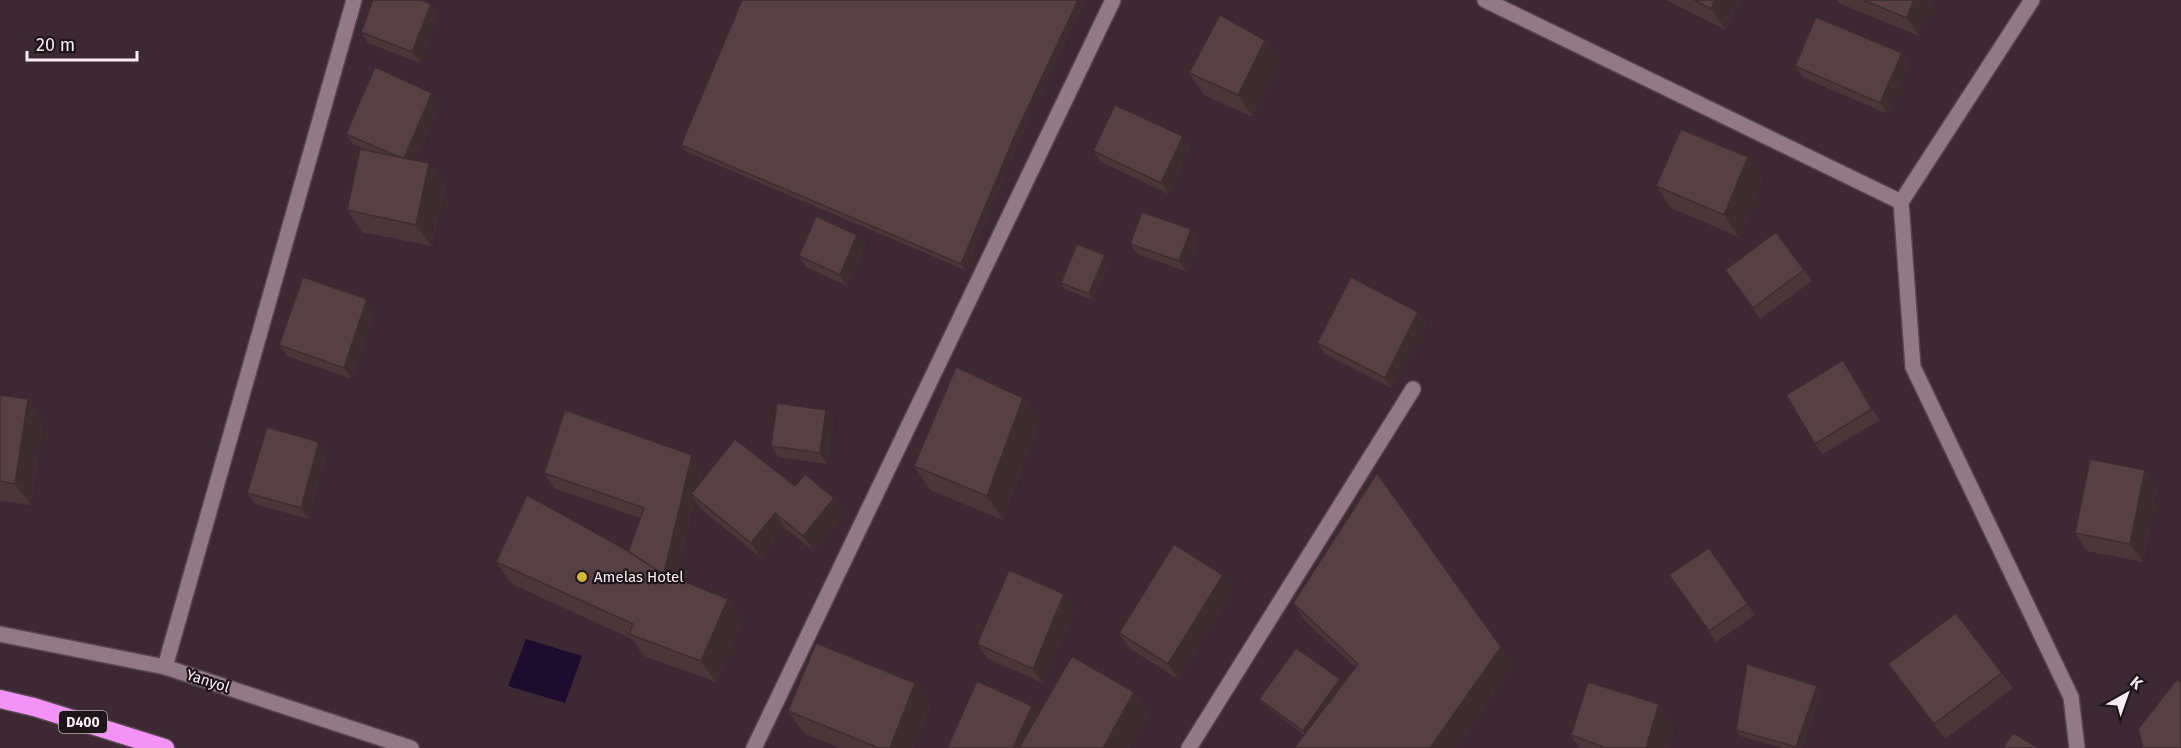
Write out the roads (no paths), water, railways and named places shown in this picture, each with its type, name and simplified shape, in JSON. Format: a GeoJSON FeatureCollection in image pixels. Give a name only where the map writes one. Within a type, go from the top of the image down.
{"type":"FeatureCollection","features":[{"type":"Feature","properties":{"kind":"highway","name":"D400"},"geometry":{"type":"LineString","coordinates":[[0,699],[34,707],[165,748]]}},
{"type":"Feature","properties":{"kind":"street"},"geometry":{"type":"LineString","coordinates":[[165,666],[354,0]]}},
{"type":"Feature","properties":{"kind":"street"},"geometry":{"type":"LineString","coordinates":[[754,748],[1113,0]]}},
{"type":"Feature","properties":{"kind":"street"},"geometry":{"type":"LineString","coordinates":[[1485,0],[1901,202]]}},
{"type":"Feature","properties":{"kind":"street"},"geometry":{"type":"LineString","coordinates":[[2032,0],[1901,202],[1913,367],[2071,697],[2077,748]]}},
{"type":"Feature","properties":{"kind":"street"},"geometry":{"type":"LineString","coordinates":[[1189,748],[1413,389]]}},
{"type":"Feature","properties":{"kind":"street","name":"Yanyol"},"geometry":{"type":"LineString","coordinates":[[0,634],[165,666],[411,748]]}},
{"type":"Feature","properties":{"kind":"place","name":"Amelas Hotel"},"geometry":{"type":"Point","coordinates":[582,577]}}]}
